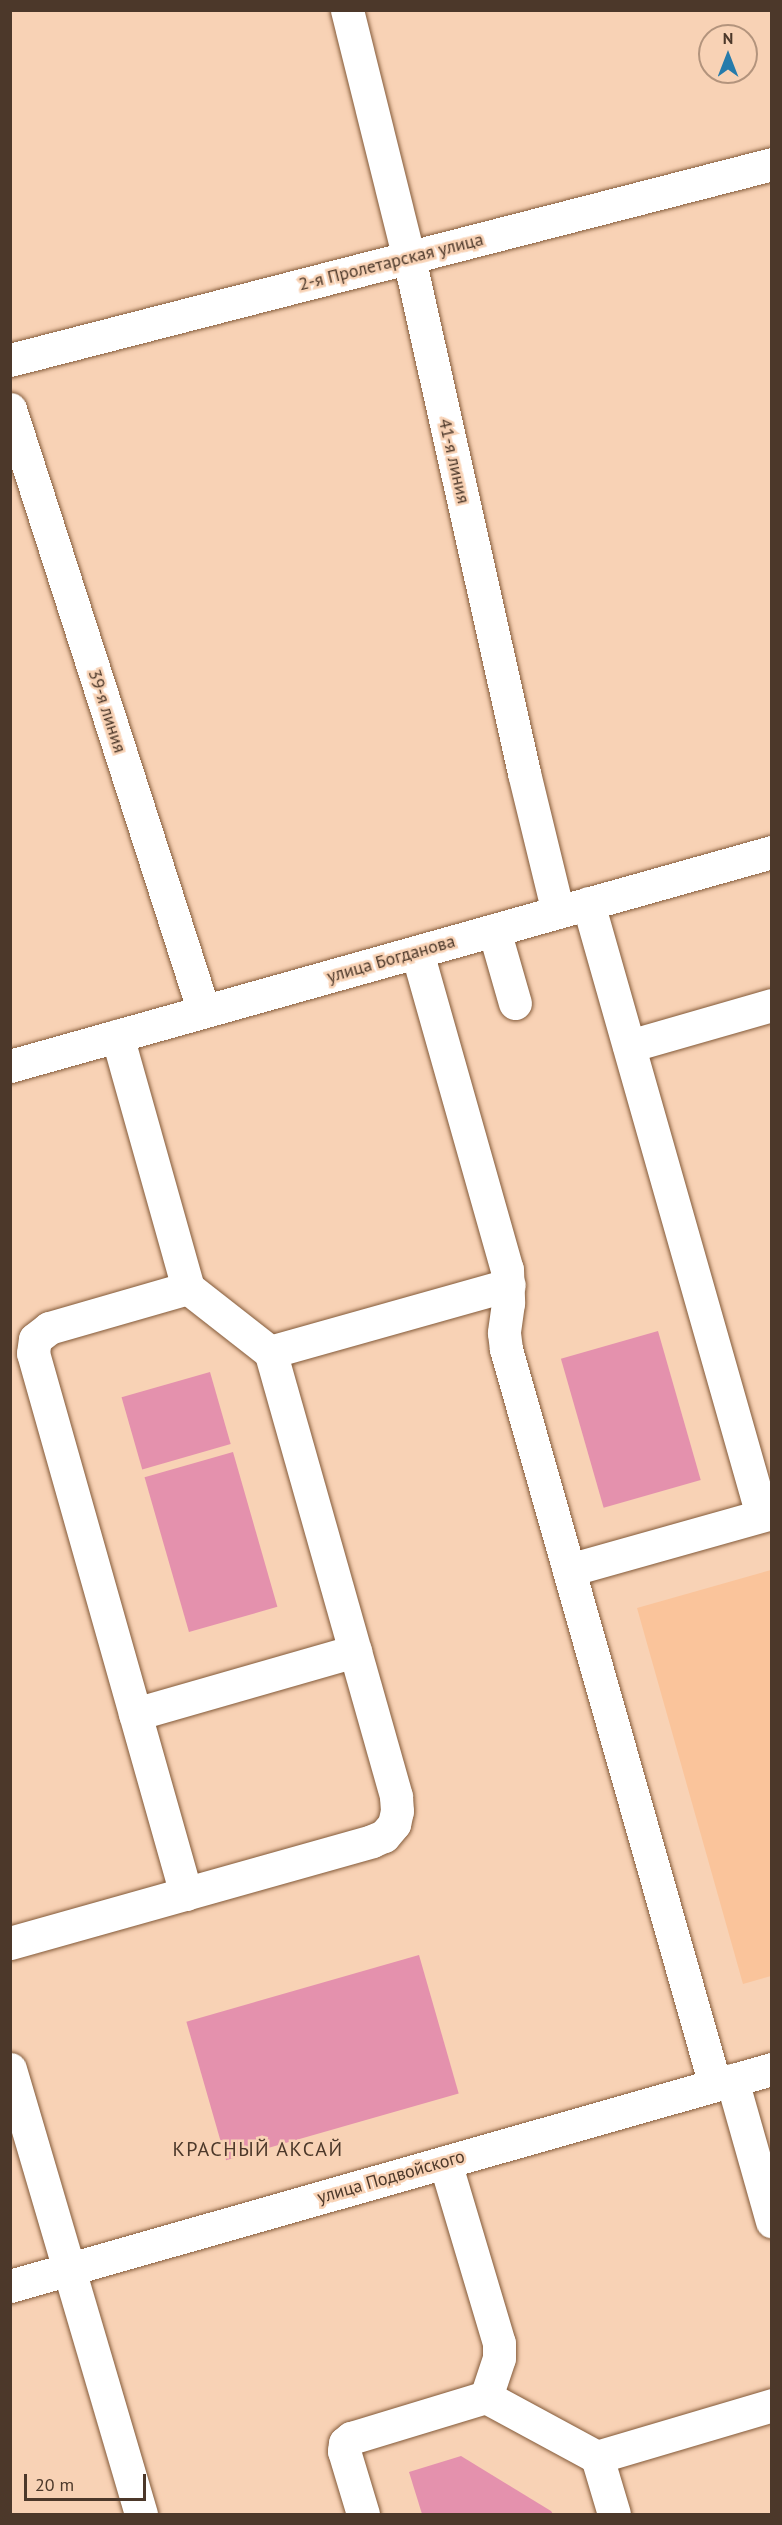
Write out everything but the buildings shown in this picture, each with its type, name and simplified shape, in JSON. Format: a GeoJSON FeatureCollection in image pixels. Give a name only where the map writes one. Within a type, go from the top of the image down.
{"type":"FeatureCollection","features":[{"type":"Feature","properties":{"kind":"street","name":"41-я линия"},"geometry":{"type":"LineString","coordinates":[[348,10],[408,258],[524,773],[573,908],[629,1046],[767,1514]]}},
{"type":"Feature","properties":{"kind":"street","name":"2-я Пролетарская улица"},"geometry":{"type":"LineString","coordinates":[[10,360],[771,164]]}},
{"type":"Feature","properties":{"kind":"street","name":"39-я линия"},"geometry":{"type":"LineString","coordinates":[[10,410],[204,1012]]}},
{"type":"Feature","properties":{"kind":"street","name":"улица Богданова"},"geometry":{"type":"LineString","coordinates":[[10,1066],[771,852]]}},
{"type":"Feature","properties":{"kind":"street"},"geometry":{"type":"LineString","coordinates":[[494,930],[515,1003]]}},
{"type":"Feature","properties":{"kind":"street"},"geometry":{"type":"LineString","coordinates":[[417,952],[507,1269],[509,1285],[504,1333],[506,1349],[569,1570],[723,2082],[771,2221]]}},
{"type":"Feature","properties":{"kind":"street"},"geometry":{"type":"LineString","coordinates":[[629,1046],[771,1005]]}},
{"type":"Feature","properties":{"kind":"street"},"geometry":{"type":"LineString","coordinates":[[10,1943],[372,1841],[384,1836],[394,1824],[398,1811],[396,1797],[270,1352],[188,1288],[117,1036]]}},
{"type":"Feature","properties":{"kind":"street"},"geometry":{"type":"LineString","coordinates":[[270,1352],[509,1285]]}},
{"type":"Feature","properties":{"kind":"street"},"geometry":{"type":"LineString","coordinates":[[186,1894],[33,1353],[35,1338],[49,1328],[188,1288]]}},
{"type":"Feature","properties":{"kind":"street"},"geometry":{"type":"LineString","coordinates":[[569,1570],[767,1514]]}},
{"type":"Feature","properties":{"kind":"street"},"geometry":{"type":"LineString","coordinates":[[135,1714],[355,1652]]}},
{"type":"Feature","properties":{"kind":"street"},"geometry":{"type":"LineString","coordinates":[[10,2069],[141,2514]]}},
{"type":"Feature","properties":{"kind":"street","name":"улица Подвойского"},"geometry":{"type":"LineString","coordinates":[[10,2286],[771,2069]]}},
{"type":"Feature","properties":{"kind":"street"},"geometry":{"type":"LineString","coordinates":[[445,2162],[499,2343],[499,2358],[486,2397]]}},
{"type":"Feature","properties":{"kind":"street"},"geometry":{"type":"LineString","coordinates":[[363,2514],[344,2451],[345,2443],[351,2438],[486,2397],[597,2457],[614,2514]]}},
{"type":"Feature","properties":{"kind":"street"},"geometry":{"type":"LineString","coordinates":[[597,2457],[771,2405]]}},
{"type":"Feature","properties":{"kind":"shaded area"},"geometry":{"type":"Polygon","coordinates":[[[658,1331],[701,1480],[604,1508],[561,1359],[658,1331]]]}},
{"type":"Feature","properties":{"kind":"shaded area"},"geometry":{"type":"Polygon","coordinates":[[[210,1372],[231,1444],[142,1469],[122,1397],[210,1372]]]}},
{"type":"Feature","properties":{"kind":"shaded area"},"geometry":{"type":"Polygon","coordinates":[[[233,1452],[277,1607],[189,1632],[145,1477],[233,1452]]]}},
{"type":"Feature","properties":{"kind":"shaded area"},"geometry":{"type":"Polygon","coordinates":[[[771,1570],[771,1976],[743,1984],[637,1608],[771,1570]]]}},
{"type":"Feature","properties":{"kind":"shaded area"},"geometry":{"type":"Polygon","coordinates":[[[419,1955],[459,2093],[226,2160],[186,2022],[419,1955]]]}},
{"type":"Feature","properties":{"kind":"shaded area"},"geometry":{"type":"Polygon","coordinates":[[[461,2456],[553,2514],[422,2514],[409,2472],[461,2456]]]}},
{"type":"Feature","properties":{"kind":"district","name":"КРАСНЫЙ АКСАЙ"},"geometry":{"type":"Point","coordinates":[258,2149]}}]}
